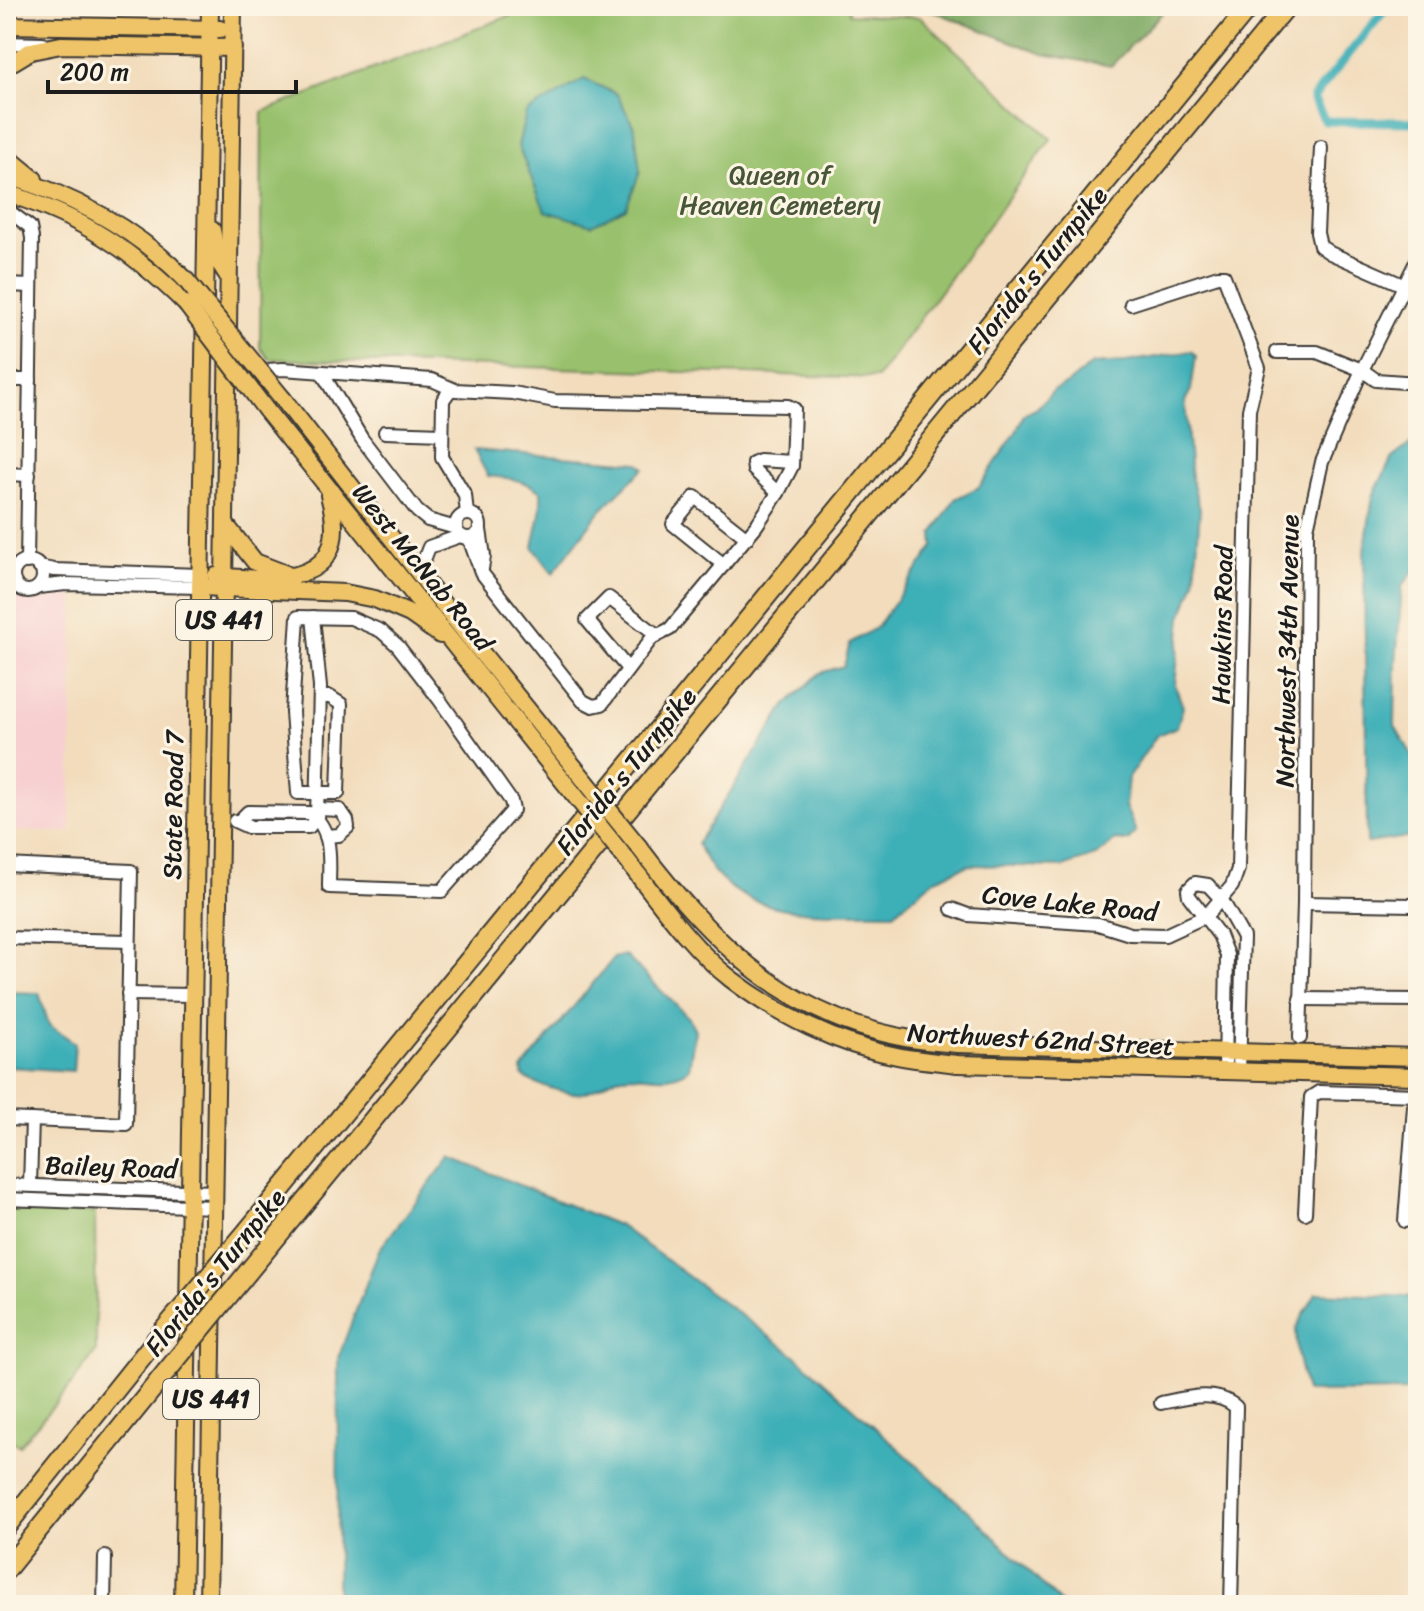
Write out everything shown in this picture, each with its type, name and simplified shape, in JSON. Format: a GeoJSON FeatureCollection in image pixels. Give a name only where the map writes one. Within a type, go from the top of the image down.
{"type":"FeatureCollection","features":[{"type":"Feature","properties":{"kind":"highway","name":"Florida's Turnpike"},"geometry":{"type":"LineString","coordinates":[[6,1527],[162,1332],[1250,6]]}},
{"type":"Feature","properties":{"kind":"highway","name":"Florida's Turnpike"},"geometry":{"type":"LineString","coordinates":[[6,1570],[1287,6]]}},
{"type":"Feature","properties":{"kind":"main road","name":"State Road 7"},"geometry":{"type":"LineString","coordinates":[[183,1605],[210,6]]}},
{"type":"Feature","properties":{"kind":"main road","name":"State Road 7"},"geometry":{"type":"LineString","coordinates":[[208,1605],[233,6]]}},
{"type":"Feature","properties":{"kind":"main road"},"geometry":{"type":"LineString","coordinates":[[6,25],[233,29]]}},
{"type":"Feature","properties":{"kind":"main road"},"geometry":{"type":"LineString","coordinates":[[6,66],[31,51],[61,45],[233,48]]}},
{"type":"Feature","properties":{"kind":"main road"},"geometry":{"type":"LineString","coordinates":[[6,156],[45,187]]}},
{"type":"Feature","properties":{"kind":"main road","name":"West McNab Road"},"geometry":{"type":"LineString","coordinates":[[6,175],[45,187],[121,226],[159,253],[185,279],[639,847]]}},
{"type":"Feature","properties":{"kind":"main road"},"geometry":{"type":"LineString","coordinates":[[206,189],[217,259],[228,276]]}},
{"type":"Feature","properties":{"kind":"main road","name":"West McNab Road"},"geometry":{"type":"LineString","coordinates":[[6,193],[63,215],[111,240],[149,268],[186,304],[266,410],[626,859]]}},
{"type":"Feature","properties":{"kind":"main road"},"geometry":{"type":"LineString","coordinates":[[224,583],[295,576],[320,563],[334,538],[336,519],[327,485]]}},
{"type":"Feature","properties":{"kind":"main road"},"geometry":{"type":"LineString","coordinates":[[225,524],[255,562],[276,572],[295,576]]}},
{"type":"Feature","properties":{"kind":"main road"},"geometry":{"type":"LineString","coordinates":[[200,581],[345,593],[375,599],[410,614],[454,645]]}},
{"type":"Feature","properties":{"kind":"main road"},"geometry":{"type":"LineString","coordinates":[[199,748],[206,805],[212,815],[221,821]]}},
{"type":"Feature","properties":{"kind":"main road"},"geometry":{"type":"LineString","coordinates":[[196,823],[213,840],[220,870]]}},
{"type":"Feature","properties":{"kind":"main road","name":"Northwest 62nd Street"},"geometry":{"type":"LineString","coordinates":[[639,847],[678,899],[747,965],[803,1003],[846,1022],[896,1037],[957,1044],[1418,1057]]}},
{"type":"Feature","properties":{"kind":"main road","name":"Northwest 62nd Street"},"geometry":{"type":"LineString","coordinates":[[626,859],[687,936],[730,978],[785,1014],[838,1039],[895,1056],[958,1064],[1418,1076]]}},
{"type":"Feature","properties":{"kind":"street"},"geometry":{"type":"LineString","coordinates":[[6,43],[61,45]]}},
{"type":"Feature","properties":{"kind":"street"},"geometry":{"type":"LineString","coordinates":[[1321,147],[1317,233],[1320,246],[1412,287]]}},
{"type":"Feature","properties":{"kind":"street"},"geometry":{"type":"LineString","coordinates":[[6,209],[30,227],[29,475],[18,572],[26,591],[38,587],[132,578]]}},
{"type":"Feature","properties":{"kind":"street","name":"Northwest 34th Avenue"},"geometry":{"type":"LineString","coordinates":[[1300,1038],[1307,529],[1322,462],[1362,370],[1412,287],[1418,258]]}},
{"type":"Feature","properties":{"kind":"street","name":"Hawkins Road"},"geometry":{"type":"LineString","coordinates":[[1131,304],[1224,276],[1259,368],[1249,410],[1238,869],[1232,886],[1222,900]]}},
{"type":"Feature","properties":{"kind":"street"},"geometry":{"type":"LineString","coordinates":[[6,285],[31,286]]}},
{"type":"Feature","properties":{"kind":"street"},"geometry":{"type":"LineString","coordinates":[[1277,352],[1317,352],[1362,370],[1376,380],[1418,383]]}},
{"type":"Feature","properties":{"kind":"street","name":"West McNab Road"},"geometry":{"type":"LineString","coordinates":[[227,372],[283,369],[432,380],[451,389],[513,393],[555,401],[788,406],[794,409],[792,462],[778,493],[747,538],[670,629],[652,638],[602,704],[593,706],[583,701],[481,572],[484,556],[466,533],[460,517],[467,514]]}},
{"type":"Feature","properties":{"kind":"street","name":"West McNab Road"},"geometry":{"type":"LineString","coordinates":[[322,373],[362,439],[417,511],[428,520],[466,533]]}},
{"type":"Feature","properties":{"kind":"street"},"geometry":{"type":"LineString","coordinates":[[6,380],[30,380]]}},
{"type":"Feature","properties":{"kind":"street"},"geometry":{"type":"LineString","coordinates":[[451,389],[443,400],[442,457],[465,495],[467,514],[478,519],[466,533]]}},
{"type":"Feature","properties":{"kind":"street"},"geometry":{"type":"LineString","coordinates":[[385,432],[442,434]]}},
{"type":"Feature","properties":{"kind":"street"},"geometry":{"type":"LineString","coordinates":[[778,493],[754,470],[753,463],[759,460],[792,462]]}},
{"type":"Feature","properties":{"kind":"street"},"geometry":{"type":"LineString","coordinates":[[6,474],[29,475]]}},
{"type":"Feature","properties":{"kind":"street"},"geometry":{"type":"LineString","coordinates":[[724,565],[673,524],[687,506],[695,497],[747,538]]}},
{"type":"Feature","properties":{"kind":"street","name":"West McNab Road"},"geometry":{"type":"LineString","coordinates":[[419,573],[429,547],[466,533]]}},
{"type":"Feature","properties":{"kind":"street"},"geometry":{"type":"LineString","coordinates":[[18,572],[54,570],[200,581]]}},
{"type":"Feature","properties":{"kind":"street"},"geometry":{"type":"LineString","coordinates":[[18,572],[43,575],[38,587]]}},
{"type":"Feature","properties":{"kind":"street"},"geometry":{"type":"LineString","coordinates":[[628,669],[587,620],[609,598],[657,635]]}},
{"type":"Feature","properties":{"kind":"street"},"geometry":{"type":"LineString","coordinates":[[313,617],[320,697],[317,793],[317,813],[330,849],[329,887],[442,891],[513,810],[511,801],[398,646],[381,631],[351,618],[313,617],[298,617],[292,712],[298,793],[317,793],[338,793],[341,704],[330,697],[320,697]]}},
{"type":"Feature","properties":{"kind":"street"},"geometry":{"type":"LineString","coordinates":[[239,821],[248,812],[317,813],[340,810],[348,827],[339,835],[326,836]]}},
{"type":"Feature","properties":{"kind":"street"},"geometry":{"type":"LineString","coordinates":[[295,813],[295,827]]}},
{"type":"Feature","properties":{"kind":"street"},"geometry":{"type":"LineString","coordinates":[[221,821],[239,821],[248,827],[309,827],[317,813]]}},
{"type":"Feature","properties":{"kind":"street"},"geometry":{"type":"LineString","coordinates":[[6,865],[131,871],[126,1124],[6,1119]]}},
{"type":"Feature","properties":{"kind":"street"},"geometry":{"type":"LineString","coordinates":[[1232,1051],[1243,937],[1222,900],[1208,885],[1195,883],[1191,885],[1189,896],[1219,935],[1227,955],[1232,1071]]}},
{"type":"Feature","properties":{"kind":"street","name":"Cove Lake Road"},"geometry":{"type":"LineString","coordinates":[[952,909],[968,915],[1098,924],[1130,934],[1149,936],[1165,935],[1206,916],[1222,900]]}},
{"type":"Feature","properties":{"kind":"street"},"geometry":{"type":"LineString","coordinates":[[1304,903],[1413,905]]}},
{"type":"Feature","properties":{"kind":"street"},"geometry":{"type":"LineString","coordinates":[[6,938],[129,941]]}},
{"type":"Feature","properties":{"kind":"street"},"geometry":{"type":"LineString","coordinates":[[128,994],[193,995]]}},
{"type":"Feature","properties":{"kind":"street"},"geometry":{"type":"LineString","coordinates":[[1300,999],[1418,1000]]}},
{"type":"Feature","properties":{"kind":"street"},"geometry":{"type":"LineString","coordinates":[[1305,1213],[1311,1097],[1319,1092],[1417,1094],[1405,1221]]}},
{"type":"Feature","properties":{"kind":"street"},"geometry":{"type":"LineString","coordinates":[[30,1185],[32,1120]]}},
{"type":"Feature","properties":{"kind":"street","name":"Bailey Road"},"geometry":{"type":"LineString","coordinates":[[6,1185],[189,1199]]}},
{"type":"Feature","properties":{"kind":"street","name":"Bailey Road"},"geometry":{"type":"LineString","coordinates":[[6,1199],[214,1200]]}},
{"type":"Feature","properties":{"kind":"street"},"geometry":{"type":"LineString","coordinates":[[1161,1403],[1206,1396],[1220,1397],[1236,1407],[1231,1605]]}},
{"type":"Feature","properties":{"kind":"street"},"geometry":{"type":"LineString","coordinates":[[104,1605],[105,1557]]}},
{"type":"Feature","properties":{"kind":"shaded area"},"geometry":{"type":"Polygon","coordinates":[[[6,591],[74,593],[70,832],[6,830],[6,591]]]}},
{"type":"Feature","properties":{"kind":"green space","name":"Queen of Heaven Cemetery"},"geometry":{"type":"Polygon","coordinates":[[[517,6],[848,6],[849,14],[920,17],[1051,139],[877,378],[269,359],[260,348],[262,112],[517,13],[517,6]]]}},
{"type":"Feature","properties":{"kind":"green space"},"geometry":{"type":"Polygon","coordinates":[[[920,6],[1169,6],[1111,66],[1043,54],[920,6]]]}},
{"type":"Feature","properties":{"kind":"green space"},"geometry":{"type":"Polygon","coordinates":[[[6,1210],[95,1213],[96,1351],[19,1446],[6,1436],[6,1210]]]}},
{"type":"Feature","properties":{"kind":"water"},"geometry":{"type":"Polygon","coordinates":[[[584,79],[617,94],[635,129],[640,172],[626,208],[592,225],[545,211],[518,146],[526,113],[584,79]]]}},
{"type":"Feature","properties":{"kind":"water"},"geometry":{"type":"Polygon","coordinates":[[[1191,351],[1196,356],[1191,390],[1185,401],[1191,477],[1200,509],[1195,581],[1182,617],[1175,685],[1183,707],[1177,727],[1157,735],[1128,778],[1125,806],[1136,832],[1128,841],[1115,840],[1098,855],[1063,867],[968,865],[935,879],[894,913],[800,911],[754,900],[734,890],[717,875],[697,844],[785,706],[820,673],[844,666],[850,643],[877,627],[934,546],[933,534],[955,499],[979,487],[1016,432],[1024,414],[1036,409],[1054,390],[1066,385],[1092,364],[1126,362],[1191,351]]]}},
{"type":"Feature","properties":{"kind":"water"},"geometry":{"type":"Polygon","coordinates":[[[1412,443],[1418,443],[1418,565],[1402,587],[1395,726],[1418,765],[1418,839],[1408,837],[1367,843],[1364,552],[1373,496],[1392,458],[1412,443]]]}},
{"type":"Feature","properties":{"kind":"water"},"geometry":{"type":"Polygon","coordinates":[[[474,450],[639,463],[644,468],[601,510],[553,573],[533,547],[541,492],[522,482],[488,476],[474,450]]]}},
{"type":"Feature","properties":{"kind":"water"},"geometry":{"type":"Polygon","coordinates":[[[625,955],[689,1018],[695,1030],[689,1069],[664,1077],[622,1076],[582,1093],[551,1088],[523,1076],[522,1069],[614,958],[625,955]]]}},
{"type":"Feature","properties":{"kind":"water"},"geometry":{"type":"Polygon","coordinates":[[[7,992],[39,993],[49,1025],[75,1043],[73,1071],[9,1067],[7,992]]]}},
{"type":"Feature","properties":{"kind":"water"},"geometry":{"type":"Polygon","coordinates":[[[450,1157],[620,1226],[796,1356],[968,1511],[1063,1605],[337,1605],[338,1358],[379,1250],[450,1157]]]}},
{"type":"Feature","properties":{"kind":"water"},"geometry":{"type":"Polygon","coordinates":[[[1316,1293],[1418,1297],[1418,1391],[1306,1392],[1297,1353],[1296,1328],[1316,1293]]]}},
{"type":"Feature","properties":{"kind":"waterway"},"geometry":{"type":"LineString","coordinates":[[1388,6],[1313,98],[1325,121],[1418,122]]}}]}
